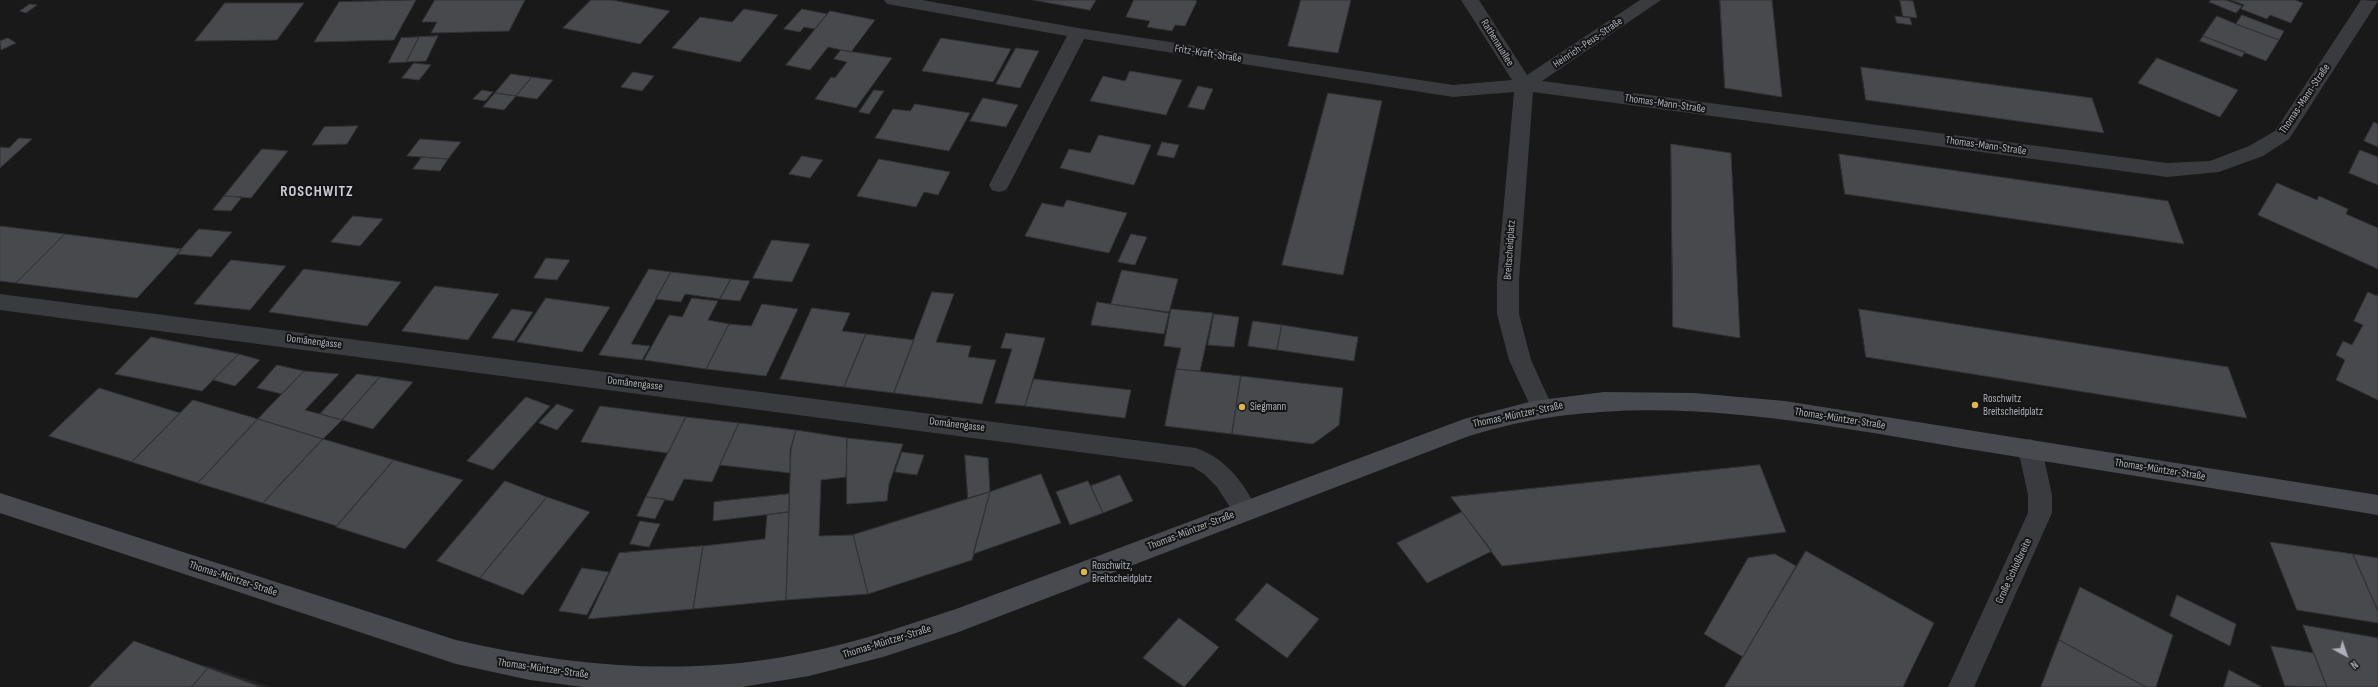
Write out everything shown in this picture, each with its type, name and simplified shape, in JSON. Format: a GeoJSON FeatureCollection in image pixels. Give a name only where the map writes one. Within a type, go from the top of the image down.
{"type":"FeatureCollection","features":[{"type":"Feature","properties":{"kind":"main road","name":"Thomas-Müntzer-Straße"},"geometry":{"type":"LineString","coordinates":[[0,503],[456,652],[510,666],[574,676],[705,682],[827,660],[893,642],[956,621],[1464,428],[1542,408],[1588,402],[1645,400],[1716,402],[1785,410],[2378,505]]}},
{"type":"Feature","properties":{"kind":"street","name":"Fritz-Kraft-Straße"},"geometry":{"type":"LineString","coordinates":[[893,0],[1078,33],[1453,91],[1524,86]]}},
{"type":"Feature","properties":{"kind":"street","name":"Rathenauallee"},"geometry":{"type":"LineString","coordinates":[[1470,0],[1524,86]]}},
{"type":"Feature","properties":{"kind":"street","name":"Heinrich-Peus-Straße"},"geometry":{"type":"LineString","coordinates":[[1524,86],[1652,0]]}},
{"type":"Feature","properties":{"kind":"street","name":"Thomas-Mann-Straße"},"geometry":{"type":"LineString","coordinates":[[1524,86],[2166,170],[2212,167],[2256,151],[2282,135],[2370,0]]}},
{"type":"Feature","properties":{"kind":"street"},"geometry":{"type":"LineString","coordinates":[[999,185],[1078,33]]}},
{"type":"Feature","properties":{"kind":"street","name":"Breitscheidplatz"},"geometry":{"type":"LineString","coordinates":[[1524,86],[1508,272],[1508,314],[1520,360],[1542,408]]}},
{"type":"Feature","properties":{"kind":"street","name":"Domänengasse"},"geometry":{"type":"LineString","coordinates":[[0,302],[1196,458],[1208,462],[1220,474],[1235,490],[1246,511]]}},
{"type":"Feature","properties":{"kind":"street","name":"Große Schloßbreite"},"geometry":{"type":"LineString","coordinates":[[1961,687],[2040,513],[2040,495],[2030,449]]}},
{"type":"Feature","properties":{"kind":"shaded area"},"geometry":{"type":"Polygon","coordinates":[[[206,665],[271,687],[188,687],[206,665]]]}},
{"type":"Feature","properties":{"kind":"building"},"geometry":{"type":"Polygon","coordinates":[[[416,0],[394,40],[314,42],[339,2],[416,0]]]}},
{"type":"Feature","properties":{"kind":"building"},"geometry":{"type":"Polygon","coordinates":[[[435,0],[525,0],[509,31],[431,33],[437,22],[422,22],[435,0]]]}},
{"type":"Feature","properties":{"kind":"building"},"geometry":{"type":"Polygon","coordinates":[[[591,0],[612,0],[670,11],[640,44],[563,28],[591,0]]]}},
{"type":"Feature","properties":{"kind":"building"},"geometry":{"type":"Polygon","coordinates":[[[1033,0],[1096,0],[1090,10],[1033,0]]]}},
{"type":"Feature","properties":{"kind":"building"},"geometry":{"type":"Polygon","coordinates":[[[1134,0],[1197,1],[1185,26],[1175,25],[1172,31],[1147,27],[1150,21],[1126,17],[1134,0]]]}},
{"type":"Feature","properties":{"kind":"building"},"geometry":{"type":"Polygon","coordinates":[[[1301,0],[1351,0],[1338,53],[1288,46],[1301,0]]]}},
{"type":"Feature","properties":{"kind":"building"},"geometry":{"type":"Polygon","coordinates":[[[1720,0],[1772,0],[1782,97],[1725,88],[1720,0]]]}},
{"type":"Feature","properties":{"kind":"building"},"geometry":{"type":"Polygon","coordinates":[[[1900,0],[1913,1],[1917,18],[1903,16],[1900,0]]]}},
{"type":"Feature","properties":{"kind":"building"},"geometry":{"type":"Polygon","coordinates":[[[2211,0],[2226,0],[2242,6],[2236,13],[2209,2],[2211,0]]]}},
{"type":"Feature","properties":{"kind":"building"},"geometry":{"type":"Polygon","coordinates":[[[2231,0],[2295,0],[2303,3],[2291,23],[2270,15],[2267,19],[2241,9],[2244,5],[2231,0]]]}},
{"type":"Feature","properties":{"kind":"building"},"geometry":{"type":"Polygon","coordinates":[[[225,3],[304,3],[277,40],[195,41],[225,3]]]}},
{"type":"Feature","properties":{"kind":"building"},"geometry":{"type":"Polygon","coordinates":[[[30,4],[37,5],[26,13],[20,11],[30,4]]]}},
{"type":"Feature","properties":{"kind":"building"},"geometry":{"type":"Polygon","coordinates":[[[744,9],[778,15],[740,62],[672,48],[700,17],[732,22],[744,9]]]}},
{"type":"Feature","properties":{"kind":"building"},"geometry":{"type":"Polygon","coordinates":[[[802,9],[827,14],[815,29],[804,27],[800,32],[784,29],[802,9]]]}},
{"type":"Feature","properties":{"kind":"building"},"geometry":{"type":"Polygon","coordinates":[[[830,11],[875,20],[851,52],[828,47],[810,70],[786,65],[830,11]]]}},
{"type":"Feature","properties":{"kind":"building"},"geometry":{"type":"Polygon","coordinates":[[[2242,15],[2284,31],[2279,40],[2236,24],[2242,15]]]}},
{"type":"Feature","properties":{"kind":"building"},"geometry":{"type":"Polygon","coordinates":[[[1895,16],[1910,18],[1912,25],[1897,23],[1895,16]]]}},
{"type":"Feature","properties":{"kind":"building"},"geometry":{"type":"Polygon","coordinates":[[[2217,16],[2279,40],[2266,61],[2203,36],[2217,16]]]}},
{"type":"Feature","properties":{"kind":"building"},"geometry":{"type":"Polygon","coordinates":[[[438,36],[426,61],[406,62],[419,37],[438,36]]]}},
{"type":"Feature","properties":{"kind":"building"},"geometry":{"type":"Polygon","coordinates":[[[2203,36],[2245,52],[2242,57],[2200,41],[2203,36]]]}},
{"type":"Feature","properties":{"kind":"building"},"geometry":{"type":"Polygon","coordinates":[[[419,37],[406,62],[388,63],[401,38],[419,37]]]}},
{"type":"Feature","properties":{"kind":"building"},"geometry":{"type":"Polygon","coordinates":[[[8,38],[16,43],[1,50],[0,41],[8,38]]]}},
{"type":"Feature","properties":{"kind":"building"},"geometry":{"type":"Polygon","coordinates":[[[941,38],[1011,49],[993,82],[922,71],[941,38]]]}},
{"type":"Feature","properties":{"kind":"building"},"geometry":{"type":"Polygon","coordinates":[[[1016,48],[1039,51],[1020,88],[996,84],[1016,48]]]}},
{"type":"Feature","properties":{"kind":"building"},"geometry":{"type":"Polygon","coordinates":[[[841,50],[892,58],[856,108],[815,99],[831,77],[835,78],[847,62],[834,59],[841,50]]]}},
{"type":"Feature","properties":{"kind":"building"},"geometry":{"type":"Polygon","coordinates":[[[2157,58],[2238,90],[2220,117],[2138,83],[2157,58]]]}},
{"type":"Feature","properties":{"kind":"building"},"geometry":{"type":"Polygon","coordinates":[[[414,63],[431,65],[419,80],[402,78],[414,63]]]}},
{"type":"Feature","properties":{"kind":"building"},"geometry":{"type":"Polygon","coordinates":[[[1861,67],[2092,98],[2104,133],[1866,100],[1861,67]]]}},
{"type":"Feature","properties":{"kind":"building"},"geometry":{"type":"Polygon","coordinates":[[[1130,71],[1182,80],[1166,115],[1090,101],[1103,76],[1125,81],[1130,71]]]}},
{"type":"Feature","properties":{"kind":"building"},"geometry":{"type":"Polygon","coordinates":[[[633,72],[654,76],[642,91],[621,87],[633,72]]]}},
{"type":"Feature","properties":{"kind":"building"},"geometry":{"type":"Polygon","coordinates":[[[511,74],[532,77],[516,96],[495,93],[511,74]]]}},
{"type":"Feature","properties":{"kind":"building"},"geometry":{"type":"Polygon","coordinates":[[[532,77],[553,80],[537,99],[516,96],[532,77]]]}},
{"type":"Feature","properties":{"kind":"building"},"geometry":{"type":"Polygon","coordinates":[[[1198,86],[1213,89],[1204,110],[1188,107],[1198,86]]]}},
{"type":"Feature","properties":{"kind":"building"},"geometry":{"type":"Polygon","coordinates":[[[482,90],[493,92],[485,101],[473,99],[482,90]]]}},
{"type":"Feature","properties":{"kind":"building"},"geometry":{"type":"Polygon","coordinates":[[[874,90],[884,91],[869,114],[859,112],[874,90]]]}},
{"type":"Feature","properties":{"kind":"building"},"geometry":{"type":"Polygon","coordinates":[[[495,93],[516,96],[504,110],[483,107],[495,93]]]}},
{"type":"Feature","properties":{"kind":"building"},"geometry":{"type":"Polygon","coordinates":[[[1328,93],[1382,101],[1343,275],[1282,265],[1328,93]]]}},
{"type":"Feature","properties":{"kind":"building"},"geometry":{"type":"Polygon","coordinates":[[[983,98],[1018,105],[1006,127],[970,121],[983,98]]]}},
{"type":"Feature","properties":{"kind":"building"},"geometry":{"type":"Polygon","coordinates":[[[915,104],[970,113],[949,151],[875,138],[893,109],[910,111],[915,104]]]}},
{"type":"Feature","properties":{"kind":"building"},"geometry":{"type":"Polygon","coordinates":[[[2374,122],[2378,124],[2378,147],[2364,141],[2374,122]]]}},
{"type":"Feature","properties":{"kind":"building"},"geometry":{"type":"Polygon","coordinates":[[[358,126],[347,144],[312,145],[324,127],[358,126]]]}},
{"type":"Feature","properties":{"kind":"building"},"geometry":{"type":"Polygon","coordinates":[[[1099,135],[1151,145],[1134,185],[1060,168],[1069,149],[1090,153],[1099,135]]]}},
{"type":"Feature","properties":{"kind":"building"},"geometry":{"type":"Polygon","coordinates":[[[19,138],[32,139],[0,168],[0,147],[9,148],[19,138]]]}},
{"type":"Feature","properties":{"kind":"building"},"geometry":{"type":"Polygon","coordinates":[[[420,139],[461,142],[448,159],[407,156],[420,139]]]}},
{"type":"Feature","properties":{"kind":"building"},"geometry":{"type":"Polygon","coordinates":[[[1162,142],[1179,145],[1174,158],[1157,155],[1162,142]]]}},
{"type":"Feature","properties":{"kind":"building"},"geometry":{"type":"Polygon","coordinates":[[[1671,144],[1731,153],[1740,338],[1673,327],[1671,144]]]}},
{"type":"Feature","properties":{"kind":"building"},"geometry":{"type":"Polygon","coordinates":[[[262,149],[288,151],[251,198],[224,196],[262,149]]]}},
{"type":"Feature","properties":{"kind":"building"},"geometry":{"type":"Polygon","coordinates":[[[2360,150],[2378,157],[2378,185],[2349,173],[2360,150]]]}},
{"type":"Feature","properties":{"kind":"building"},"geometry":{"type":"Polygon","coordinates":[[[1839,154],[2168,201],[2184,244],[1845,194],[1839,154]]]}},
{"type":"Feature","properties":{"kind":"building"},"geometry":{"type":"Polygon","coordinates":[[[802,156],[823,160],[810,178],[789,174],[802,156]]]}},
{"type":"Feature","properties":{"kind":"building"},"geometry":{"type":"Polygon","coordinates":[[[422,157],[448,159],[440,171],[413,169],[422,157]]]}},
{"type":"Feature","properties":{"kind":"building"},"geometry":{"type":"Polygon","coordinates":[[[879,159],[950,172],[938,195],[924,192],[916,207],[857,196],[879,159]]]}},
{"type":"Feature","properties":{"kind":"building"},"geometry":{"type":"Polygon","coordinates":[[[2277,183],[2317,200],[2319,196],[2348,209],[2346,214],[2378,228],[2378,269],[2258,215],[2277,183]]]}},
{"type":"Feature","properties":{"kind":"building"},"geometry":{"type":"Polygon","coordinates":[[[224,196],[242,197],[231,211],[213,210],[224,196]]]}},
{"type":"Feature","properties":{"kind":"building"},"geometry":{"type":"Polygon","coordinates":[[[1067,200],[1127,213],[1109,253],[1025,236],[1042,203],[1063,207],[1067,200]]]}},
{"type":"Feature","properties":{"kind":"building"},"geometry":{"type":"Polygon","coordinates":[[[353,216],[383,219],[360,246],[331,242],[353,216]]]}},
{"type":"Feature","properties":{"kind":"building"},"geometry":{"type":"Polygon","coordinates":[[[0,226],[65,234],[16,283],[0,281],[0,226]]]}},
{"type":"Feature","properties":{"kind":"building"},"geometry":{"type":"Polygon","coordinates":[[[199,229],[232,232],[211,257],[177,254],[199,229]]]}},
{"type":"Feature","properties":{"kind":"building"},"geometry":{"type":"Polygon","coordinates":[[[65,234],[182,249],[137,298],[16,283],[65,234]]]}},
{"type":"Feature","properties":{"kind":"building"},"geometry":{"type":"Polygon","coordinates":[[[1131,234],[1147,237],[1135,265],[1118,262],[1131,234]]]}},
{"type":"Feature","properties":{"kind":"building"},"geometry":{"type":"Polygon","coordinates":[[[772,240],[810,244],[792,282],[753,278],[772,240]]]}},
{"type":"Feature","properties":{"kind":"building"},"geometry":{"type":"Polygon","coordinates":[[[546,258],[570,260],[557,280],[534,278],[546,258]]]}},
{"type":"Feature","properties":{"kind":"building"},"geometry":{"type":"Polygon","coordinates":[[[231,260],[286,266],[250,310],[194,304],[231,260]]]}},
{"type":"Feature","properties":{"kind":"building"},"geometry":{"type":"Polygon","coordinates":[[[304,269],[401,282],[367,326],[269,312],[304,269]]]}},
{"type":"Feature","properties":{"kind":"building"},"geometry":{"type":"Polygon","coordinates":[[[649,269],[671,272],[631,344],[650,346],[642,360],[599,355],[649,269]]]}},
{"type":"Feature","properties":{"kind":"building"},"geometry":{"type":"Polygon","coordinates":[[[1122,270],[1178,279],[1169,312],[1111,304],[1122,270]]]}},
{"type":"Feature","properties":{"kind":"building"},"geometry":{"type":"Polygon","coordinates":[[[671,272],[731,279],[720,299],[685,294],[681,302],[656,299],[671,272]]]}},
{"type":"Feature","properties":{"kind":"building"},"geometry":{"type":"Polygon","coordinates":[[[731,279],[750,281],[740,301],[720,299],[731,279]]]}},
{"type":"Feature","properties":{"kind":"building"},"geometry":{"type":"Polygon","coordinates":[[[435,286],[499,294],[468,340],[402,331],[435,286]]]}},
{"type":"Feature","properties":{"kind":"building"},"geometry":{"type":"Polygon","coordinates":[[[932,292],[954,294],[936,342],[971,346],[968,357],[996,360],[982,404],[894,393],[932,292]]]}},
{"type":"Feature","properties":{"kind":"building"},"geometry":{"type":"Polygon","coordinates":[[[2368,292],[2377,296],[2378,294],[2378,400],[2336,380],[2345,360],[2336,355],[2343,341],[2352,345],[2363,325],[2354,321],[2368,292]]]}},
{"type":"Feature","properties":{"kind":"building"},"geometry":{"type":"Polygon","coordinates":[[[546,298],[610,307],[582,352],[517,342],[546,298]]]}},
{"type":"Feature","properties":{"kind":"building"},"geometry":{"type":"Polygon","coordinates":[[[692,298],[718,301],[708,320],[729,324],[706,369],[644,360],[669,315],[682,317],[692,298]]]}},
{"type":"Feature","properties":{"kind":"building"},"geometry":{"type":"Polygon","coordinates":[[[1097,302],[1169,313],[1164,334],[1091,325],[1097,302]]]}},
{"type":"Feature","properties":{"kind":"building"},"geometry":{"type":"Polygon","coordinates":[[[762,304],[798,309],[766,376],[706,369],[729,324],[751,326],[762,304]]]}},
{"type":"Feature","properties":{"kind":"building"},"geometry":{"type":"Polygon","coordinates":[[[812,308],[850,313],[842,331],[866,334],[844,387],[780,379],[812,308]]]}},
{"type":"Feature","properties":{"kind":"building"},"geometry":{"type":"Polygon","coordinates":[[[512,309],[533,312],[514,341],[492,338],[512,309]]]}},
{"type":"Feature","properties":{"kind":"building"},"geometry":{"type":"Polygon","coordinates":[[[1171,309],[1213,313],[1200,371],[1176,369],[1181,348],[1164,346],[1171,309]]]}},
{"type":"Feature","properties":{"kind":"building"},"geometry":{"type":"Polygon","coordinates":[[[1859,309],[2228,367],[2247,418],[1866,357],[1859,309]]]}},
{"type":"Feature","properties":{"kind":"building"},"geometry":{"type":"Polygon","coordinates":[[[1214,314],[1239,317],[1234,347],[1208,345],[1214,314]]]}},
{"type":"Feature","properties":{"kind":"building"},"geometry":{"type":"Polygon","coordinates":[[[1253,321],[1282,325],[1277,350],[1248,346],[1253,321]]]}},
{"type":"Feature","properties":{"kind":"building"},"geometry":{"type":"Polygon","coordinates":[[[1282,325],[1358,337],[1354,361],[1277,350],[1282,325]]]}},
{"type":"Feature","properties":{"kind":"building"},"geometry":{"type":"Polygon","coordinates":[[[1006,333],[1045,338],[1025,406],[995,403],[1012,349],[1001,348],[1006,333]]]}},
{"type":"Feature","properties":{"kind":"building"},"geometry":{"type":"Polygon","coordinates":[[[866,334],[914,340],[894,393],[844,387],[866,334]]]}},
{"type":"Feature","properties":{"kind":"building"},"geometry":{"type":"Polygon","coordinates":[[[151,337],[239,354],[202,391],[115,374],[151,337]]]}},
{"type":"Feature","properties":{"kind":"building"},"geometry":{"type":"Polygon","coordinates":[[[239,354],[260,360],[235,386],[213,380],[239,354]]]}},
{"type":"Feature","properties":{"kind":"building"},"geometry":{"type":"Polygon","coordinates":[[[277,365],[304,371],[282,394],[257,388],[277,365]]]}},
{"type":"Feature","properties":{"kind":"building"},"geometry":{"type":"Polygon","coordinates":[[[1176,369],[1241,376],[1232,434],[1165,426],[1176,369]]]}},
{"type":"Feature","properties":{"kind":"building"},"geometry":{"type":"Polygon","coordinates":[[[304,371],[339,374],[305,410],[342,420],[323,439],[258,419],[304,371]]]}},
{"type":"Feature","properties":{"kind":"building"},"geometry":{"type":"Polygon","coordinates":[[[357,374],[380,377],[342,420],[320,414],[357,374]]]}},
{"type":"Feature","properties":{"kind":"building"},"geometry":{"type":"Polygon","coordinates":[[[1241,376],[1343,388],[1339,425],[1313,444],[1232,434],[1241,376]]]}},
{"type":"Feature","properties":{"kind":"building"},"geometry":{"type":"Polygon","coordinates":[[[380,377],[413,382],[373,429],[342,420],[380,377]]]}},
{"type":"Feature","properties":{"kind":"building"},"geometry":{"type":"Polygon","coordinates":[[[1034,379],[1131,390],[1125,418],[1025,406],[1034,379]]]}},
{"type":"Feature","properties":{"kind":"building"},"geometry":{"type":"Polygon","coordinates":[[[99,388],[180,413],[132,462],[49,436],[99,388]]]}},
{"type":"Feature","properties":{"kind":"building"},"geometry":{"type":"Polygon","coordinates":[[[526,397],[550,406],[493,470],[467,461],[526,397]]]}},
{"type":"Feature","properties":{"kind":"building"},"geometry":{"type":"Polygon","coordinates":[[[193,400],[258,419],[198,483],[132,462],[193,400]]]}},
{"type":"Feature","properties":{"kind":"building"},"geometry":{"type":"Polygon","coordinates":[[[557,404],[574,410],[557,430],[539,423],[557,404]]]}},
{"type":"Feature","properties":{"kind":"building"},"geometry":{"type":"Polygon","coordinates":[[[600,406],[686,417],[668,453],[581,442],[600,406]]]}},
{"type":"Feature","properties":{"kind":"building"},"geometry":{"type":"Polygon","coordinates":[[[686,417],[739,423],[712,482],[684,479],[673,501],[646,497],[686,417]]]}},
{"type":"Feature","properties":{"kind":"building"},"geometry":{"type":"Polygon","coordinates":[[[258,419],[323,439],[263,503],[198,483],[258,419]]]}},
{"type":"Feature","properties":{"kind":"building"},"geometry":{"type":"Polygon","coordinates":[[[739,423],[796,430],[790,450],[790,473],[720,465],[739,423]]]}},
{"type":"Feature","properties":{"kind":"building"},"geometry":{"type":"Polygon","coordinates":[[[796,430],[847,438],[846,477],[821,480],[819,536],[853,535],[868,594],[786,600],[791,450],[796,430]]]}},
{"type":"Feature","properties":{"kind":"building"},"geometry":{"type":"Polygon","coordinates":[[[847,438],[903,444],[889,484],[887,501],[847,504],[847,438]]]}},
{"type":"Feature","properties":{"kind":"building"},"geometry":{"type":"Polygon","coordinates":[[[323,439],[394,460],[337,526],[263,503],[323,439]]]}},
{"type":"Feature","properties":{"kind":"building"},"geometry":{"type":"Polygon","coordinates":[[[902,452],[924,455],[917,475],[895,472],[902,452]]]}},
{"type":"Feature","properties":{"kind":"building"},"geometry":{"type":"Polygon","coordinates":[[[965,455],[988,458],[990,492],[968,498],[965,455]]]}},
{"type":"Feature","properties":{"kind":"building"},"geometry":{"type":"Polygon","coordinates":[[[394,460],[463,480],[405,549],[336,527],[394,460]]]}},
{"type":"Feature","properties":{"kind":"building"},"geometry":{"type":"Polygon","coordinates":[[[1760,465],[1786,532],[1502,566],[1451,497],[1760,465]]]}},
{"type":"Feature","properties":{"kind":"building"},"geometry":{"type":"Polygon","coordinates":[[[1041,474],[1061,523],[973,554],[990,492],[1041,474]]]}},
{"type":"Feature","properties":{"kind":"building"},"geometry":{"type":"Polygon","coordinates":[[[1120,475],[1133,501],[1103,513],[1091,486],[1120,475]]]}},
{"type":"Feature","properties":{"kind":"building"},"geometry":{"type":"Polygon","coordinates":[[[505,481],[547,497],[480,578],[437,561],[505,481]]]}},
{"type":"Feature","properties":{"kind":"building"},"geometry":{"type":"Polygon","coordinates":[[[1088,481],[1103,513],[1070,525],[1056,492],[1088,481]]]}},
{"type":"Feature","properties":{"kind":"building"},"geometry":{"type":"Polygon","coordinates":[[[990,492],[972,560],[868,594],[853,535],[990,492]]]}},
{"type":"Feature","properties":{"kind":"building"},"geometry":{"type":"Polygon","coordinates":[[[789,494],[789,512],[713,521],[714,502],[789,494]]]}},
{"type":"Feature","properties":{"kind":"building"},"geometry":{"type":"Polygon","coordinates":[[[547,497],[590,512],[523,595],[480,578],[547,497]]]}},
{"type":"Feature","properties":{"kind":"building"},"geometry":{"type":"Polygon","coordinates":[[[646,497],[665,499],[655,519],[637,516],[646,497]]]}},
{"type":"Feature","properties":{"kind":"building"},"geometry":{"type":"Polygon","coordinates":[[[789,512],[786,600],[693,609],[703,546],[765,539],[767,515],[789,512]]]}},
{"type":"Feature","properties":{"kind":"building"},"geometry":{"type":"Polygon","coordinates":[[[1462,512],[1492,551],[1427,583],[1397,543],[1462,512]]]}},
{"type":"Feature","properties":{"kind":"building"},"geometry":{"type":"Polygon","coordinates":[[[640,521],[660,524],[649,547],[630,544],[640,521]]]}},
{"type":"Feature","properties":{"kind":"building"},"geometry":{"type":"Polygon","coordinates":[[[2270,542],[2353,554],[2378,611],[2378,623],[2297,610],[2270,542]]]}},
{"type":"Feature","properties":{"kind":"building"},"geometry":{"type":"Polygon","coordinates":[[[703,546],[693,609],[588,619],[619,553],[703,546]]]}},
{"type":"Feature","properties":{"kind":"building"},"geometry":{"type":"Polygon","coordinates":[[[1806,551],[1934,623],[1903,687],[1725,687],[1806,551]]]}},
{"type":"Feature","properties":{"kind":"building"},"geometry":{"type":"Polygon","coordinates":[[[1775,554],[1796,566],[1743,657],[1704,634],[1748,558],[1775,554]]]}},
{"type":"Feature","properties":{"kind":"building"},"geometry":{"type":"Polygon","coordinates":[[[2353,554],[2378,558],[2378,611],[2353,554]]]}},
{"type":"Feature","properties":{"kind":"building"},"geometry":{"type":"Polygon","coordinates":[[[582,568],[609,572],[587,615],[559,611],[582,568]]]}},
{"type":"Feature","properties":{"kind":"building"},"geometry":{"type":"Polygon","coordinates":[[[1267,583],[1319,619],[1287,658],[1235,620],[1267,583]]]}},
{"type":"Feature","properties":{"kind":"building"},"geometry":{"type":"Polygon","coordinates":[[[2080,587],[2173,635],[2156,687],[2146,687],[2059,640],[2080,587]]]}},
{"type":"Feature","properties":{"kind":"building"},"geometry":{"type":"Polygon","coordinates":[[[2177,595],[2236,624],[2230,646],[2170,616],[2177,595]]]}},
{"type":"Feature","properties":{"kind":"building"},"geometry":{"type":"Polygon","coordinates":[[[1179,618],[1219,647],[1184,687],[1143,658],[1179,618]]]}},
{"type":"Feature","properties":{"kind":"building"},"geometry":{"type":"Polygon","coordinates":[[[2303,625],[2378,638],[2378,687],[2327,687],[2303,625]]]}},
{"type":"Feature","properties":{"kind":"building"},"geometry":{"type":"Polygon","coordinates":[[[2059,640],[2146,687],[2041,687],[2059,640]]]}},
{"type":"Feature","properties":{"kind":"building"},"geometry":{"type":"Polygon","coordinates":[[[134,641],[208,668],[192,687],[89,687],[134,641]]]}},
{"type":"Feature","properties":{"kind":"building"},"geometry":{"type":"Polygon","coordinates":[[[2271,646],[2314,653],[2327,687],[2285,686],[2271,646]]]}},
{"type":"Feature","properties":{"kind":"building"},"geometry":{"type":"Polygon","coordinates":[[[208,668],[261,687],[192,687],[208,668]]]}},
{"type":"Feature","properties":{"kind":"building"},"geometry":{"type":"Polygon","coordinates":[[[2229,670],[2262,687],[2224,687],[2229,670]]]}},
{"type":"Feature","properties":{"kind":"place","name":"Roschwitz Breitscheidplatz"},"geometry":{"type":"Point","coordinates":[1975,405]}},
{"type":"Feature","properties":{"kind":"place","name":"Siegmann"},"geometry":{"type":"Point","coordinates":[1242,407]}},
{"type":"Feature","properties":{"kind":"place","name":"Roschwitz, Breitscheidplatz"},"geometry":{"type":"Point","coordinates":[1084,572]}},
{"type":"Feature","properties":{"kind":"district","name":"ROSCHWITZ"},"geometry":{"type":"Point","coordinates":[317,192]}}]}
